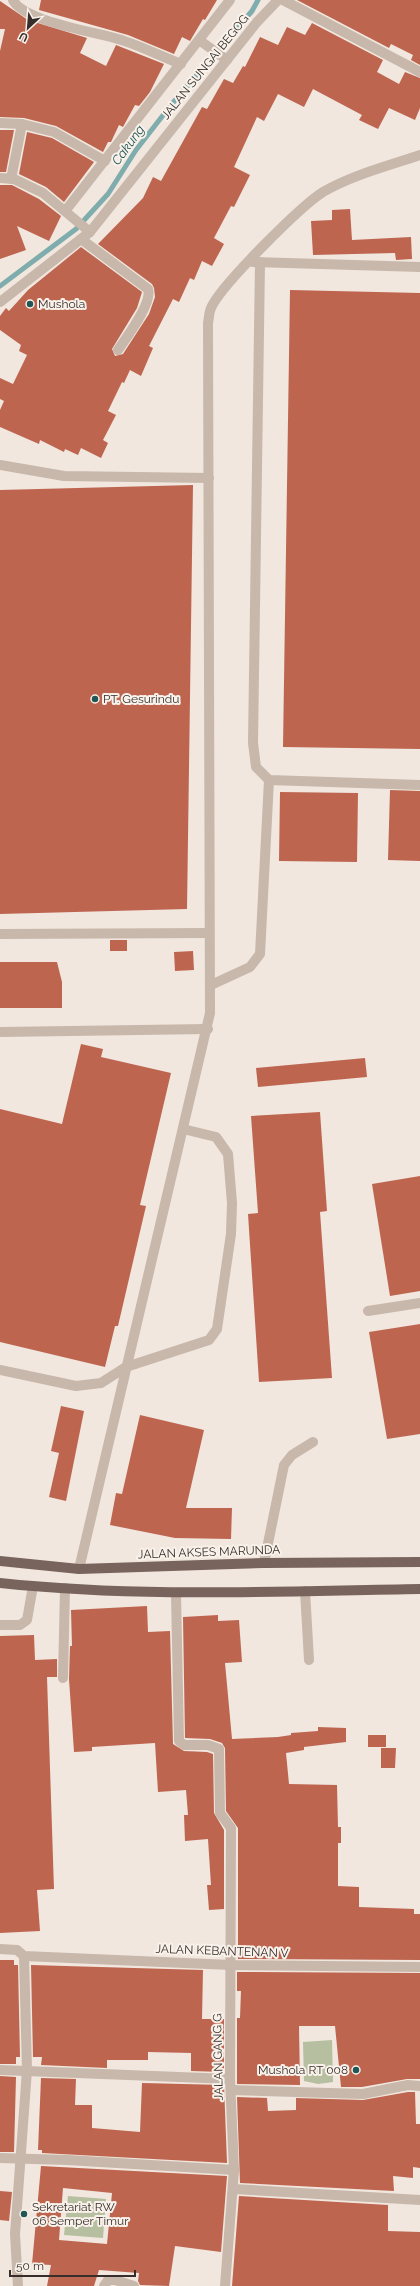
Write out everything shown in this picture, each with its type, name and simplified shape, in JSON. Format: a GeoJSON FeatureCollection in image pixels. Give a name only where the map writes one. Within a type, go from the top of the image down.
{"type":"FeatureCollection","features":[{"type":"Feature","properties":{"kind":"main road","name":"JALAN AKSES MARUNDA"},"geometry":{"type":"LineString","coordinates":[[0,1561],[79,1569],[264,1563],[420,1562]]}},
{"type":"Feature","properties":{"kind":"main road"},"geometry":{"type":"LineString","coordinates":[[0,1583],[65,1588],[176,1593],[420,1589]]}},
{"type":"Feature","properties":{"kind":"street"},"geometry":{"type":"LineString","coordinates":[[13,0],[18,7],[39,18],[117,38],[181,64]]}},
{"type":"Feature","properties":{"kind":"street"},"geometry":{"type":"LineString","coordinates":[[69,213],[105,161],[181,64],[201,42],[230,0]]}},
{"type":"Feature","properties":{"kind":"street","name":"JALAN SUNGAI BEGOG"},"geometry":{"type":"LineString","coordinates":[[0,302],[81,239],[224,58],[278,0]]}},
{"type":"Feature","properties":{"kind":"street"},"geometry":{"type":"LineString","coordinates":[[283,0],[420,72]]}},
{"type":"Feature","properties":{"kind":"street"},"geometry":{"type":"LineString","coordinates":[[201,42],[224,58]]}},
{"type":"Feature","properties":{"kind":"street"},"geometry":{"type":"LineString","coordinates":[[0,123],[22,124],[54,132],[105,161]]}},
{"type":"Feature","properties":{"kind":"street"},"geometry":{"type":"LineString","coordinates":[[11,178],[22,124]]}},
{"type":"Feature","properties":{"kind":"street"},"geometry":{"type":"LineString","coordinates":[[79,1569],[182,1129],[208,1029],[211,985],[209,932],[208,323],[211,308],[221,292],[249,262],[304,207],[322,192],[341,183],[420,155]]}},
{"type":"Feature","properties":{"kind":"street"},"geometry":{"type":"LineString","coordinates":[[0,178],[11,178],[21,181],[44,193],[89,230]]}},
{"type":"Feature","properties":{"kind":"street"},"geometry":{"type":"LineString","coordinates":[[81,239],[148,289],[150,294],[147,304],[118,350]]}},
{"type":"Feature","properties":{"kind":"street"},"geometry":{"type":"LineString","coordinates":[[249,262],[420,267]]}},
{"type":"Feature","properties":{"kind":"street"},"geometry":{"type":"LineString","coordinates":[[260,262],[253,743],[256,767],[269,780],[420,785]]}},
{"type":"Feature","properties":{"kind":"street"},"geometry":{"type":"LineString","coordinates":[[0,465],[64,476],[209,478]]}},
{"type":"Feature","properties":{"kind":"street"},"geometry":{"type":"LineString","coordinates":[[211,985],[250,967],[260,954],[269,780]]}},
{"type":"Feature","properties":{"kind":"street"},"geometry":{"type":"LineString","coordinates":[[0,934],[209,932]]}},
{"type":"Feature","properties":{"kind":"street"},"geometry":{"type":"LineString","coordinates":[[0,1032],[208,1029]]}},
{"type":"Feature","properties":{"kind":"street"},"geometry":{"type":"LineString","coordinates":[[0,1370],[76,1386],[101,1383],[126,1367],[209,1340],[217,1329],[231,1234],[232,1203],[228,1154],[216,1136],[182,1129]]}},
{"type":"Feature","properties":{"kind":"street"},"geometry":{"type":"LineString","coordinates":[[368,1311],[420,1303]]}},
{"type":"Feature","properties":{"kind":"street"},"geometry":{"type":"LineString","coordinates":[[264,1563],[284,1465],[292,1455],[313,1442]]}},
{"type":"Feature","properties":{"kind":"street"},"geometry":{"type":"LineString","coordinates":[[0,1625],[20,1625],[27,1620],[33,1586]]}},
{"type":"Feature","properties":{"kind":"street"},"geometry":{"type":"LineString","coordinates":[[63,1678],[65,1588]]}},
{"type":"Feature","properties":{"kind":"street"},"geometry":{"type":"LineString","coordinates":[[305,1591],[309,1660]]}},
{"type":"Feature","properties":{"kind":"street","name":"JALAN GANG G"},"geometry":{"type":"LineString","coordinates":[[176,1593],[179,1741],[184,1746],[208,1745],[219,1749],[220,1813],[231,1828],[230,2079],[234,2170],[225,2286]]}},
{"type":"Feature","properties":{"kind":"street","name":"JALAN KEBANTENAN V"},"geometry":{"type":"LineString","coordinates":[[0,1949],[17,1950],[24,1956],[231,1965],[420,1967]]}},
{"type":"Feature","properties":{"kind":"street"},"geometry":{"type":"LineString","coordinates":[[18,2286],[15,2234],[22,2159],[27,2070],[24,1956]]}},
{"type":"Feature","properties":{"kind":"street"},"geometry":{"type":"LineString","coordinates":[[0,2070],[230,2079]]}},
{"type":"Feature","properties":{"kind":"street"},"geometry":{"type":"LineString","coordinates":[[231,2090],[363,2094],[408,2085],[420,2086]]}},
{"type":"Feature","properties":{"kind":"street"},"geometry":{"type":"LineString","coordinates":[[0,2158],[234,2170]]}},
{"type":"Feature","properties":{"kind":"street"},"geometry":{"type":"LineString","coordinates":[[233,2189],[420,2200]]}},
{"type":"Feature","properties":{"kind":"street"},"geometry":{"type":"LineString","coordinates":[[104,2286],[108,2280],[115,2280],[134,2286]]}},
{"type":"Feature","properties":{"kind":"green space"},"geometry":{"type":"Polygon","coordinates":[[[332,2040],[333,2082],[318,2084],[304,2081],[303,2042],[332,2040]]]}},
{"type":"Feature","properties":{"kind":"green space"},"geometry":{"type":"Polygon","coordinates":[[[68,2196],[106,2199],[103,2238],[64,2235],[68,2196]]]}},
{"type":"Feature","properties":{"kind":"building"},"geometry":{"type":"Polygon","coordinates":[[[41,0],[217,0],[205,20],[203,19],[190,41],[182,37],[174,54],[128,35],[39,10],[41,0]]]}},
{"type":"Feature","properties":{"kind":"building"},"geometry":{"type":"Polygon","coordinates":[[[297,0],[420,0],[420,65],[411,60],[413,55],[391,44],[389,48],[297,0]]]}},
{"type":"Feature","properties":{"kind":"building"},"geometry":{"type":"Polygon","coordinates":[[[0,1],[28,20],[87,38],[80,53],[106,66],[116,45],[164,64],[150,92],[139,106],[135,105],[123,127],[119,125],[111,142],[108,142],[103,152],[56,126],[24,118],[0,117],[0,51],[5,29],[0,29],[0,1]]]}},
{"type":"Feature","properties":{"kind":"building"},"geometry":{"type":"Polygon","coordinates":[[[312,23],[383,60],[377,72],[399,84],[405,72],[420,78],[420,108],[415,120],[389,108],[378,129],[359,120],[362,115],[313,89],[304,107],[278,94],[264,121],[257,117],[234,167],[250,175],[234,207],[231,206],[214,238],[224,244],[212,266],[202,261],[194,280],[190,278],[179,302],[173,299],[149,346],[153,348],[141,376],[130,370],[124,383],[122,382],[108,411],[116,415],[103,440],[108,443],[101,458],[81,448],[78,455],[65,449],[64,452],[40,440],[39,444],[0,427],[0,410],[4,401],[0,399],[0,378],[13,384],[27,355],[19,351],[21,345],[0,330],[0,316],[6,308],[9,311],[28,290],[81,247],[142,292],[137,308],[112,349],[115,356],[123,354],[149,314],[155,297],[154,288],[152,284],[98,244],[143,198],[153,177],[161,181],[202,107],[207,109],[224,79],[233,83],[243,66],[245,67],[260,37],[278,45],[287,27],[305,35],[312,23]]]}},
{"type":"Feature","properties":{"kind":"building"},"geometry":{"type":"Polygon","coordinates":[[[0,130],[14,130],[6,172],[0,172],[0,130]]]}},
{"type":"Feature","properties":{"kind":"building"},"geometry":{"type":"Polygon","coordinates":[[[27,132],[52,138],[94,162],[64,202],[46,187],[19,174],[27,132]]]}},
{"type":"Feature","properties":{"kind":"building"},"geometry":{"type":"Polygon","coordinates":[[[0,185],[12,185],[39,199],[61,216],[49,241],[17,226],[26,250],[0,259],[0,185]]]}},
{"type":"Feature","properties":{"kind":"building"},"geometry":{"type":"Polygon","coordinates":[[[350,209],[352,240],[411,237],[412,259],[396,260],[395,253],[313,255],[311,221],[332,220],[332,210],[350,209]]]}},
{"type":"Feature","properties":{"kind":"building"},"geometry":{"type":"Polygon","coordinates":[[[290,290],[420,293],[420,749],[283,747],[290,290]]]}},
{"type":"Feature","properties":{"kind":"building","name":"PT. Gesurindu"},"geometry":{"type":"Polygon","coordinates":[[[193,485],[187,909],[0,914],[0,490],[193,485]]]}},
{"type":"Feature","properties":{"kind":"building"},"geometry":{"type":"Polygon","coordinates":[[[390,790],[420,791],[420,861],[388,860],[390,790]]]}},
{"type":"Feature","properties":{"kind":"building"},"geometry":{"type":"Polygon","coordinates":[[[280,792],[358,793],[357,862],[279,861],[280,792]]]}},
{"type":"Feature","properties":{"kind":"building"},"geometry":{"type":"Polygon","coordinates":[[[110,940],[127,940],[127,951],[110,951],[110,940]]]}},
{"type":"Feature","properties":{"kind":"building"},"geometry":{"type":"Polygon","coordinates":[[[193,951],[194,970],[175,971],[174,952],[193,951]]]}},
{"type":"Feature","properties":{"kind":"building"},"geometry":{"type":"Polygon","coordinates":[[[0,962],[57,962],[62,982],[62,1008],[0,1008],[0,962]]]}},
{"type":"Feature","properties":{"kind":"building"},"geometry":{"type":"Polygon","coordinates":[[[81,1044],[103,1049],[101,1057],[171,1073],[140,1205],[146,1206],[118,1326],[115,1326],[105,1367],[0,1342],[0,1109],[62,1124],[81,1044]]]}},
{"type":"Feature","properties":{"kind":"building"},"geometry":{"type":"Polygon","coordinates":[[[365,1058],[367,1077],[258,1087],[256,1068],[365,1058]]]}},
{"type":"Feature","properties":{"kind":"building"},"geometry":{"type":"Polygon","coordinates":[[[320,1112],[327,1211],[320,1212],[332,1378],[259,1382],[248,1214],[258,1213],[251,1116],[320,1112]]]}},
{"type":"Feature","properties":{"kind":"building"},"geometry":{"type":"Polygon","coordinates":[[[420,1176],[420,1291],[390,1296],[372,1184],[420,1176]]]}},
{"type":"Feature","properties":{"kind":"building"},"geometry":{"type":"Polygon","coordinates":[[[420,1324],[420,1434],[387,1439],[369,1332],[420,1324]]]}},
{"type":"Feature","properties":{"kind":"building"},"geometry":{"type":"Polygon","coordinates":[[[61,1406],[84,1411],[66,1501],[49,1497],[59,1453],[51,1451],[61,1406]]]}},
{"type":"Feature","properties":{"kind":"building"},"geometry":{"type":"Polygon","coordinates":[[[140,1415],[204,1430],[186,1508],[232,1508],[231,1539],[175,1538],[110,1525],[116,1493],[122,1494],[140,1415]]]}},
{"type":"Feature","properties":{"kind":"building"},"geometry":{"type":"Polygon","coordinates":[[[147,1606],[148,1632],[170,1631],[173,1744],[184,1751],[207,1752],[213,1754],[214,1813],[224,1830],[224,1909],[209,1910],[207,1885],[211,1885],[208,1839],[185,1841],[184,1815],[188,1815],[186,1790],[158,1792],[155,1743],[92,1747],[92,1751],[74,1752],[69,1679],[70,1646],[72,1646],[71,1610],[147,1606]]]}},
{"type":"Feature","properties":{"kind":"building"},"geometry":{"type":"Polygon","coordinates":[[[218,1615],[218,1621],[239,1620],[242,1662],[225,1663],[232,1739],[278,1737],[291,1735],[291,1733],[318,1731],[318,1727],[346,1728],[346,1742],[304,1747],[304,1750],[286,1753],[289,1784],[337,1785],[338,1827],[341,1827],[341,1843],[338,1843],[338,1886],[359,1887],[359,1907],[414,1909],[414,1914],[420,1914],[420,1960],[238,1959],[238,1828],[226,1811],[225,1748],[222,1743],[210,1739],[185,1738],[183,1617],[218,1615]]]}},
{"type":"Feature","properties":{"kind":"building"},"geometry":{"type":"Polygon","coordinates":[[[34,1635],[35,1660],[57,1659],[57,1677],[47,1677],[54,1889],[37,1890],[40,1931],[0,1933],[0,1636],[34,1635]]]}},
{"type":"Feature","properties":{"kind":"building"},"geometry":{"type":"Polygon","coordinates":[[[368,1735],[386,1735],[386,1747],[368,1747],[368,1735]]]}},
{"type":"Feature","properties":{"kind":"building"},"geometry":{"type":"Polygon","coordinates":[[[381,1748],[396,1748],[395,1768],[381,1768],[381,1748]]]}},
{"type":"Feature","properties":{"kind":"building"},"geometry":{"type":"Polygon","coordinates":[[[0,1960],[14,1960],[14,1965],[18,1965],[20,2057],[16,2057],[16,2064],[0,2064],[0,1960]]]}},
{"type":"Feature","properties":{"kind":"building"},"geometry":{"type":"Polygon","coordinates":[[[31,1965],[203,1970],[202,2019],[224,2019],[224,2072],[191,2071],[191,2053],[148,2052],[148,2060],[107,2060],[107,2068],[41,2065],[42,2057],[33,2057],[31,1965]]]}},
{"type":"Feature","properties":{"kind":"building"},"geometry":{"type":"Polygon","coordinates":[[[237,1972],[420,1973],[420,2079],[407,2079],[362,2087],[341,2087],[335,2026],[299,2026],[300,2085],[237,2084],[237,2018],[240,2018],[241,1991],[237,1991],[237,1972]]]}},
{"type":"Feature","properties":{"kind":"building"},"geometry":{"type":"Polygon","coordinates":[[[0,2076],[16,2077],[14,2152],[0,2152],[0,2076]]]}},
{"type":"Feature","properties":{"kind":"building"},"geometry":{"type":"Polygon","coordinates":[[[41,2078],[76,2079],[75,2105],[92,2105],[92,2128],[140,2132],[142,2083],[224,2085],[227,2163],[42,2153],[42,2150],[38,2150],[41,2078]]]}},
{"type":"Feature","properties":{"kind":"building"},"geometry":{"type":"Polygon","coordinates":[[[415,2092],[416,2124],[420,2124],[420,2168],[413,2167],[413,2178],[393,2176],[394,2191],[240,2183],[237,2097],[267,2098],[268,2111],[296,2110],[296,2098],[363,2100],[415,2092]]]}},
{"type":"Feature","properties":{"kind":"building"},"geometry":{"type":"Polygon","coordinates":[[[41,2166],[227,2176],[221,2252],[175,2246],[169,2286],[140,2285],[138,2281],[139,2273],[99,2270],[94,2286],[47,2286],[51,2265],[32,2264],[41,2166]],[[63,2188],[59,2240],[107,2244],[112,2193],[63,2188]]]}},
{"type":"Feature","properties":{"kind":"building"},"geometry":{"type":"Polygon","coordinates":[[[0,2191],[12,2192],[9,2221],[0,2220],[0,2191]]]}},
{"type":"Feature","properties":{"kind":"building"},"geometry":{"type":"Polygon","coordinates":[[[239,2196],[388,2205],[388,2231],[420,2232],[420,2286],[232,2286],[239,2196]]]}},
{"type":"Feature","properties":{"kind":"waterway","name":"Cakung"},"geometry":{"type":"LineString","coordinates":[[0,286],[76,229],[108,194],[136,150],[171,105],[252,11],[258,0]]}},
{"type":"Feature","properties":{"kind":"place","name":"Mushola"},"geometry":{"type":"Point","coordinates":[30,304]}},
{"type":"Feature","properties":{"kind":"place","name":"PT. Gesurindu"},"geometry":{"type":"Point","coordinates":[95,699]}},
{"type":"Feature","properties":{"kind":"place","name":"Mushola RT 008"},"geometry":{"type":"Point","coordinates":[356,2070]}},
{"type":"Feature","properties":{"kind":"place","name":"Sekretariat RW 06 Semper Timur"},"geometry":{"type":"Point","coordinates":[24,2214]}}]}
